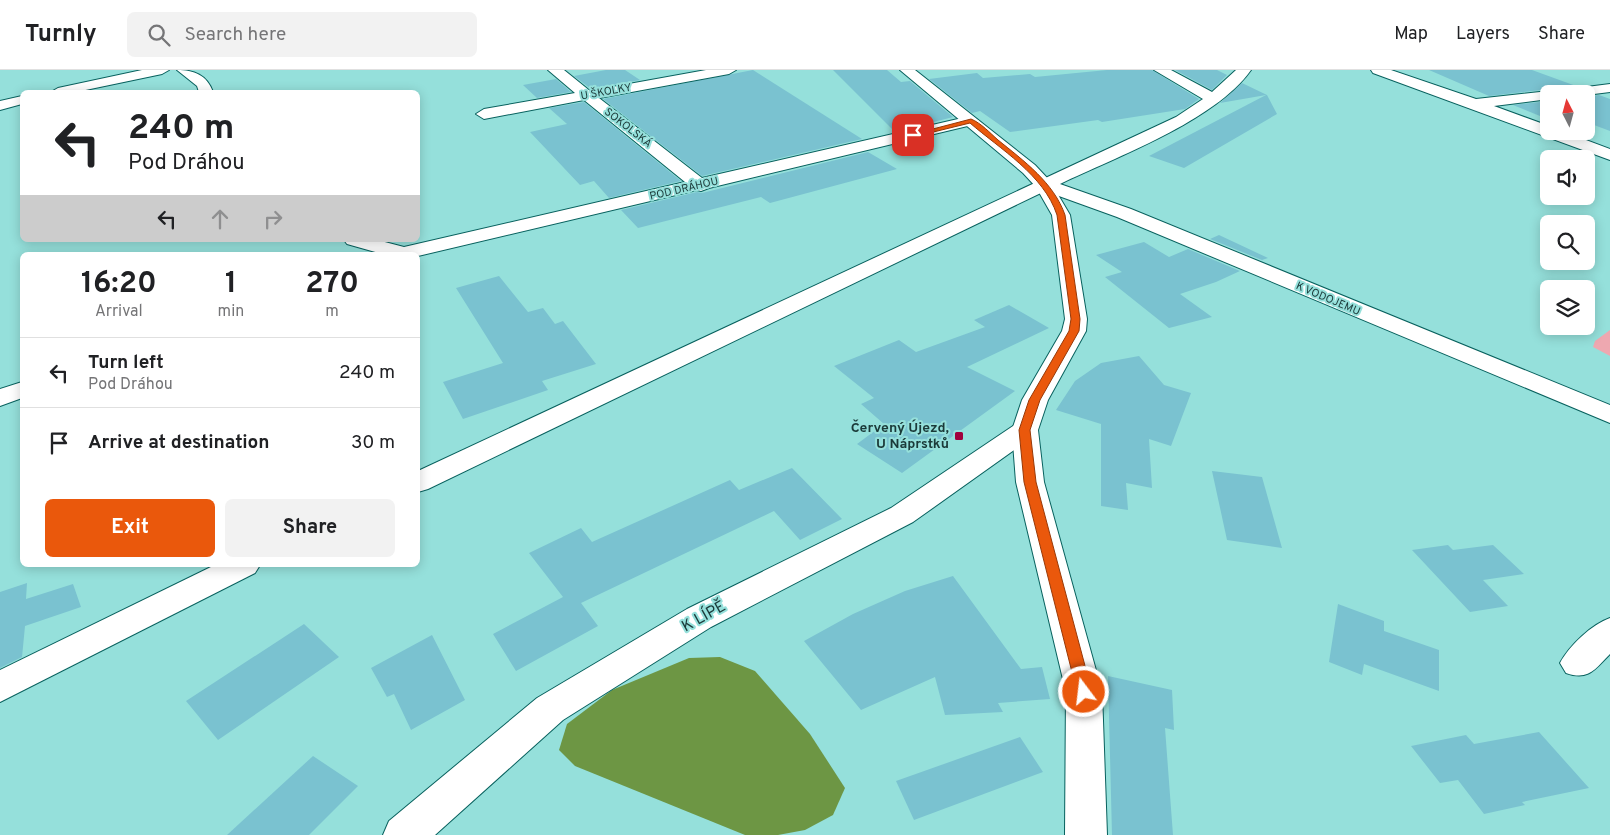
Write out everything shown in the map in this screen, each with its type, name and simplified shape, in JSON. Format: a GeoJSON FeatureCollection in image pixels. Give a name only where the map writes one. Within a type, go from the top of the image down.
{"type":"FeatureCollection","features":[{"type":"Feature","properties":{"kind":"street"},"geometry":{"type":"LineString","coordinates":[[67,90],[162,70]]}},
{"type":"Feature","properties":{"kind":"street"},"geometry":{"type":"LineString","coordinates":[[184,70],[204,84],[206,90]]}},
{"type":"Feature","properties":{"kind":"street","name":"SOKOLSKÁ"},"geometry":{"type":"LineString","coordinates":[[555,70],[700,186]]}},
{"type":"Feature","properties":{"kind":"street","name":"U ŠKOLKY"},"geometry":{"type":"LineString","coordinates":[[484,114],[729,70]]}},
{"type":"Feature","properties":{"kind":"street"},"geometry":{"type":"LineString","coordinates":[[908,70],[1028,169],[1044,185],[1058,206],[1061,215],[1076,319],[1074,331],[1035,400],[1025,430],[1030,482],[1084,692],[1086,835]]}},
{"type":"Feature","properties":{"kind":"street"},"geometry":{"type":"LineString","coordinates":[[1161,70],[1213,99]]}},
{"type":"Feature","properties":{"kind":"street"},"geometry":{"type":"LineString","coordinates":[[420,481],[1182,120],[1213,99],[1244,70]]}},
{"type":"Feature","properties":{"kind":"street"},"geometry":{"type":"LineString","coordinates":[[1378,70],[1610,155]]}},
{"type":"Feature","properties":{"kind":"street"},"geometry":{"type":"LineString","coordinates":[[1595,90],[1610,88]]}},
{"type":"Feature","properties":{"kind":"street"},"geometry":{"type":"LineString","coordinates":[[1475,104],[1540,96]]}},
{"type":"Feature","properties":{"kind":"street"},"geometry":{"type":"LineString","coordinates":[[0,106],[20,101]]}},
{"type":"Feature","properties":{"kind":"street","name":"POD DRÁHOU"},"geometry":{"type":"LineString","coordinates":[[409,252],[700,186],[971,121]]}},
{"type":"Feature","properties":{"kind":"street","name":"K VODOJEMU"},"geometry":{"type":"LineString","coordinates":[[1044,185],[1124,213],[1610,416]]}},
{"type":"Feature","properties":{"kind":"street"},"geometry":{"type":"LineString","coordinates":[[361,242],[393,252]]}},
{"type":"Feature","properties":{"kind":"street"},"geometry":{"type":"LineString","coordinates":[[0,398],[20,391]]}},
{"type":"Feature","properties":{"kind":"street","name":"K LÍPĚ"},"geometry":{"type":"LineString","coordinates":[[404,835],[550,709],[699,618],[902,515],[1025,430]]}},
{"type":"Feature","properties":{"kind":"street"},"geometry":{"type":"LineString","coordinates":[[0,687],[162,604],[240,567]]}},
{"type":"Feature","properties":{"kind":"street"},"geometry":{"type":"LineString","coordinates":[[1578,663],[1610,632]]}},
{"type":"Feature","properties":{"kind":"shaded area"},"geometry":{"type":"Polygon","coordinates":[[[1610,330],[1610,356],[1593,347],[1595,341],[1610,330]]]}},
{"type":"Feature","properties":{"kind":"shaded area"},"geometry":{"type":"Polygon","coordinates":[[[720,657],[755,671],[810,734],[845,788],[833,815],[805,830],[778,835],[745,835],[575,766],[559,750],[567,724],[612,690],[689,658],[720,657]]]}},
{"type":"Feature","properties":{"kind":"building"},"geometry":{"type":"Polygon","coordinates":[[[606,70],[625,70],[640,80],[591,89],[574,76],[606,70]]]}},
{"type":"Feature","properties":{"kind":"building"},"geometry":{"type":"Polygon","coordinates":[[[753,70],[862,139],[702,176],[603,99],[753,70]]]}},
{"type":"Feature","properties":{"kind":"building"},"geometry":{"type":"Polygon","coordinates":[[[833,70],[887,70],[901,82],[910,81],[953,117],[895,132],[833,70]]]}},
{"type":"Feature","properties":{"kind":"building"},"geometry":{"type":"Polygon","coordinates":[[[1107,70],[1152,70],[1199,99],[1185,109],[1102,122],[1098,120],[1010,132],[980,111],[972,113],[929,79],[977,73],[983,78],[1030,74],[1035,77],[1107,70]]]}},
{"type":"Feature","properties":{"kind":"building"},"geometry":{"type":"Polygon","coordinates":[[[1175,70],[1217,70],[1227,75],[1212,90],[1175,70]]]}},
{"type":"Feature","properties":{"kind":"building"},"geometry":{"type":"Polygon","coordinates":[[[1429,70],[1532,70],[1573,85],[1540,85],[1540,90],[1489,96],[1429,70]]]}},
{"type":"Feature","properties":{"kind":"building"},"geometry":{"type":"Polygon","coordinates":[[[556,79],[571,92],[537,98],[523,85],[556,79]]]}},
{"type":"Feature","properties":{"kind":"building"},"geometry":{"type":"Polygon","coordinates":[[[1242,83],[1267,95],[1277,114],[1184,168],[1149,156],[1266,95],[1220,103],[1242,83]]]}},
{"type":"Feature","properties":{"kind":"building"},"geometry":{"type":"Polygon","coordinates":[[[1595,96],[1610,99],[1610,131],[1595,125],[1595,96]]]}},
{"type":"Feature","properties":{"kind":"building"},"geometry":{"type":"Polygon","coordinates":[[[584,102],[681,181],[609,198],[594,181],[580,185],[530,132],[567,124],[549,108],[584,102]]]}},
{"type":"Feature","properties":{"kind":"building"},"geometry":{"type":"Polygon","coordinates":[[[1540,102],[1540,116],[1513,105],[1540,102]]]}},
{"type":"Feature","properties":{"kind":"building"},"geometry":{"type":"Polygon","coordinates":[[[868,152],[897,169],[770,203],[761,197],[638,228],[621,210],[697,192],[702,193],[868,152]]]}},
{"type":"Feature","properties":{"kind":"building"},"geometry":{"type":"Polygon","coordinates":[[[1219,235],[1268,258],[1262,260],[1210,239],[1219,235]]]}},
{"type":"Feature","properties":{"kind":"building"},"geometry":{"type":"Polygon","coordinates":[[[1144,242],[1169,257],[1188,249],[1240,271],[1216,282],[1180,294],[1212,317],[1169,328],[1105,277],[1122,272],[1096,255],[1144,242]]]}},
{"type":"Feature","properties":{"kind":"building"},"geometry":{"type":"Polygon","coordinates":[[[499,276],[528,312],[543,308],[555,324],[563,321],[596,364],[542,381],[548,390],[463,419],[443,382],[503,363],[456,288],[499,276]]]}},
{"type":"Feature","properties":{"kind":"building"},"geometry":{"type":"Polygon","coordinates":[[[1009,305],[1049,328],[967,367],[1015,391],[902,473],[857,444],[884,424],[861,404],[874,398],[834,366],[899,340],[916,352],[985,327],[974,320],[1009,305]]]}},
{"type":"Feature","properties":{"kind":"building"},"geometry":{"type":"Polygon","coordinates":[[[1139,356],[1164,385],[1191,393],[1171,446],[1149,439],[1152,488],[1126,483],[1128,510],[1101,506],[1101,424],[1056,410],[1075,381],[1101,363],[1139,356]]]}},
{"type":"Feature","properties":{"kind":"building"},"geometry":{"type":"Polygon","coordinates":[[[792,468],[842,519],[800,540],[774,511],[581,603],[598,626],[516,671],[493,634],[563,597],[529,553],[581,528],[592,542],[730,480],[739,490],[792,468]]]}},
{"type":"Feature","properties":{"kind":"building"},"geometry":{"type":"Polygon","coordinates":[[[1212,471],[1262,477],[1282,548],[1227,540],[1212,471]]]}},
{"type":"Feature","properties":{"kind":"building"},"geometry":{"type":"Polygon","coordinates":[[[1448,545],[1453,550],[1493,545],[1524,574],[1483,580],[1508,606],[1470,612],[1412,550],[1448,545]]]}},
{"type":"Feature","properties":{"kind":"building"},"geometry":{"type":"Polygon","coordinates":[[[953,576],[1021,669],[1042,667],[1050,699],[998,703],[1003,712],[945,715],[935,677],[861,710],[804,641],[853,614],[905,591],[953,576]]]}},
{"type":"Feature","properties":{"kind":"building"},"geometry":{"type":"Polygon","coordinates":[[[27,583],[26,599],[73,584],[81,607],[25,626],[22,657],[0,668],[0,592],[27,583]]]}},
{"type":"Feature","properties":{"kind":"building"},"geometry":{"type":"Polygon","coordinates":[[[1338,604],[1384,621],[1384,631],[1439,650],[1439,691],[1364,664],[1362,675],[1329,662],[1338,604]]]}},
{"type":"Feature","properties":{"kind":"building"},"geometry":{"type":"Polygon","coordinates":[[[304,624],[339,657],[218,740],[186,701],[304,624]]]}},
{"type":"Feature","properties":{"kind":"building"},"geometry":{"type":"Polygon","coordinates":[[[432,635],[465,700],[411,730],[394,694],[387,697],[371,668],[432,635]]]}},
{"type":"Feature","properties":{"kind":"building"},"geometry":{"type":"Polygon","coordinates":[[[1108,676],[1172,690],[1174,730],[1165,728],[1173,835],[1112,835],[1108,676]]]}},
{"type":"Feature","properties":{"kind":"building"},"geometry":{"type":"Polygon","coordinates":[[[1539,732],[1589,788],[1522,802],[1525,805],[1484,814],[1458,780],[1440,783],[1411,746],[1466,735],[1474,744],[1539,732]]]}},
{"type":"Feature","properties":{"kind":"building"},"geometry":{"type":"Polygon","coordinates":[[[1020,737],[1043,772],[914,820],[896,781],[1020,737]]]}},
{"type":"Feature","properties":{"kind":"building"},"geometry":{"type":"Polygon","coordinates":[[[313,756],[358,786],[309,835],[227,835],[313,756]]]}},
{"type":"Feature","properties":{"kind":"place","name":"Červený Újezd, U Náprstků"},"geometry":{"type":"Point","coordinates":[959,436]}},
{"type":"Feature","properties":{"kind":"route"},"geometry":{"type":"LineString","coordinates":[[913,135],[971,121],[1044,185],[1058,206],[1061,215],[1076,319],[1074,331],[1035,400],[1025,430],[1030,482],[1084,692]]}}]}
